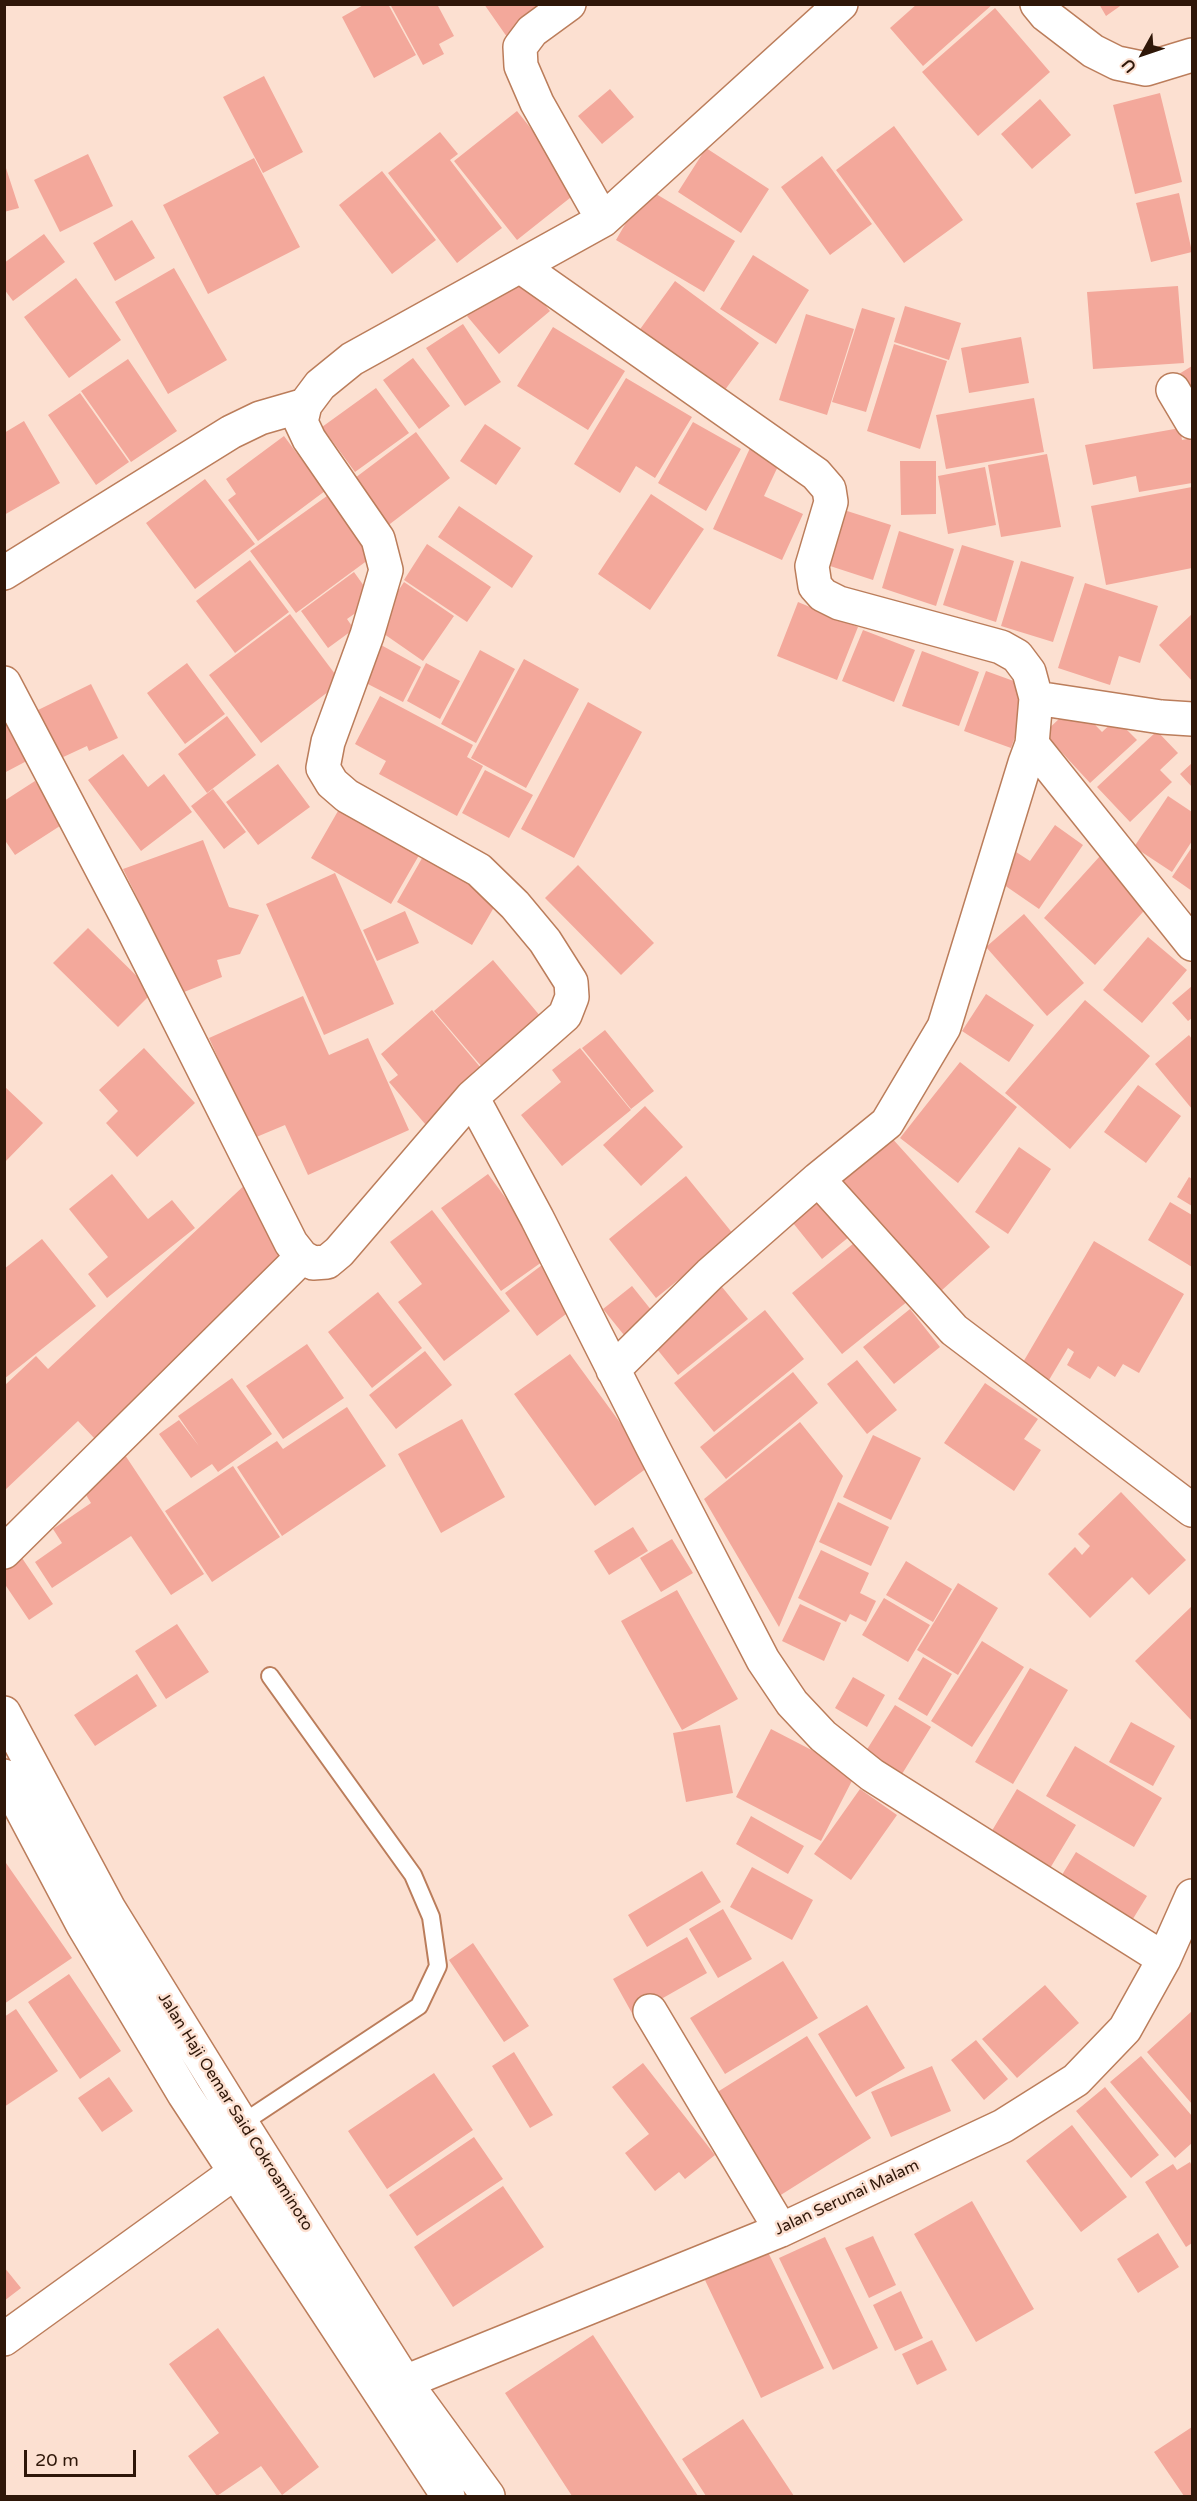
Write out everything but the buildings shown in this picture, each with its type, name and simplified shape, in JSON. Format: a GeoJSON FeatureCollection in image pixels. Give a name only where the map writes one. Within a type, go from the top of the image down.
{"type":"FeatureCollection","features":[{"type":"Feature","properties":{"kind":"street"},"geometry":{"type":"LineString","coordinates":[[569,4],[532,31],[520,47],[521,66],[543,113],[603,220]]}},
{"type":"Feature","properties":{"kind":"street"},"geometry":{"type":"LineString","coordinates":[[4,682],[132,925],[291,1243],[302,1257],[314,1263],[327,1262],[339,1252],[472,1097],[565,1015],[572,997],[572,982],[545,941],[515,905],[479,870],[346,796],[332,783],[323,768],[328,742],[367,635],[386,570],[378,539],[309,439],[302,422],[305,405],[320,385],[352,359],[603,220],[841,4]]}},
{"type":"Feature","properties":{"kind":"street"},"geometry":{"type":"LineString","coordinates":[[1037,4],[1046,15],[1093,51],[1118,63],[1146,69],[1192,55]]}},
{"type":"Feature","properties":{"kind":"street"},"geometry":{"type":"LineString","coordinates":[[520,266],[816,474],[829,489],[831,502],[812,566],[815,586],[823,595],[839,603],[1001,647],[1017,656],[1029,672],[1036,698],[1032,744],[1024,763],[944,1027],[887,1123],[818,1179],[710,1274],[614,1370]]}},
{"type":"Feature","properties":{"kind":"street"},"geometry":{"type":"LineString","coordinates":[[1173,390],[1192,422]]}},
{"type":"Feature","properties":{"kind":"street"},"geometry":{"type":"LineString","coordinates":[[4,573],[231,432],[260,418],[305,405]]}},
{"type":"Feature","properties":{"kind":"street"},"geometry":{"type":"LineString","coordinates":[[1036,698],[1161,717],[1192,719]]}},
{"type":"Feature","properties":{"kind":"street"},"geometry":{"type":"LineString","coordinates":[[1032,744],[1192,944]]}},
{"type":"Feature","properties":{"kind":"street"},"geometry":{"type":"LineString","coordinates":[[472,1097],[537,1218],[763,1660],[792,1703],[823,1736],[872,1775],[1164,1959]]}},
{"type":"Feature","properties":{"kind":"street"},"geometry":{"type":"LineString","coordinates":[[818,1179],[954,1330],[1192,1510]]}},
{"type":"Feature","properties":{"kind":"street"},"geometry":{"type":"LineString","coordinates":[[4,1552],[302,1257]]}},
{"type":"Feature","properties":{"kind":"street","name":"Jalan Haji Oemar Said Cokroaminoto"},"geometry":{"type":"LineString","coordinates":[[4,1713],[96,1917],[215,2142],[448,2496]]}},
{"type":"Feature","properties":{"kind":"street","name":"Jalan Haji Oemar Said Cokroaminoto"},"geometry":{"type":"LineString","coordinates":[[4,1776],[96,1917],[242,2124],[405,2382],[488,2496]]}},
{"type":"Feature","properties":{"kind":"street","name":"Jalan Serunai Malam"},"geometry":{"type":"LineString","coordinates":[[405,2382],[781,2230],[1003,2126],[1076,2080],[1125,2029],[1164,1959],[1192,1896]]}},
{"type":"Feature","properties":{"kind":"street"},"geometry":{"type":"LineString","coordinates":[[650,2011],[781,2230]]}},
{"type":"Feature","properties":{"kind":"street"},"geometry":{"type":"LineString","coordinates":[[4,2339],[260,2154]]}},
{"type":"Feature","properties":{"kind":"lane"},"geometry":{"type":"LineString","coordinates":[[215,2142],[419,2006],[438,1966],[431,1917],[413,1875],[270,1676]]}}]}
